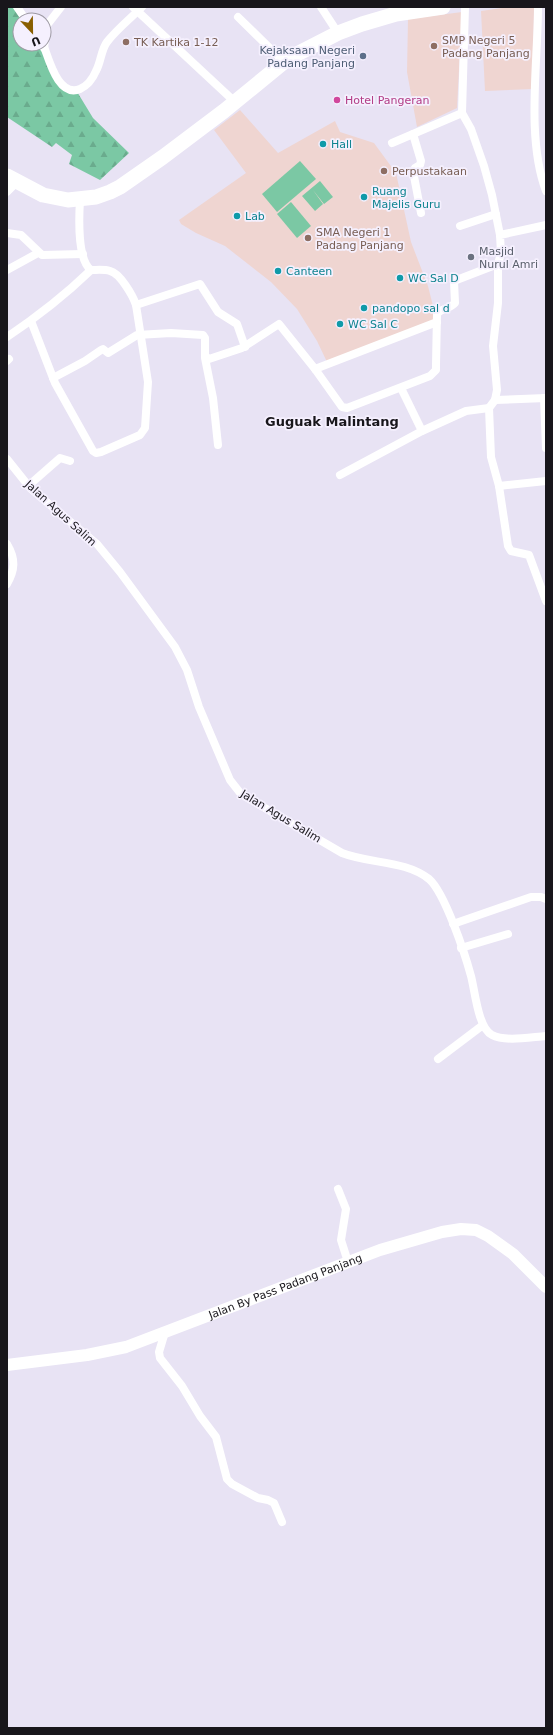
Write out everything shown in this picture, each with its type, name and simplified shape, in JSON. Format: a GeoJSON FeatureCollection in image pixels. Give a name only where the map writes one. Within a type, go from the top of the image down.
{"type":"FeatureCollection","features":[{"type":"Feature","properties":{"kind":"highway"},"geometry":{"type":"LineString","coordinates":[[10,184],[43,195],[68,200],[80,200],[96,197],[120,187],[235,102],[284,62],[338,33],[395,10],[443,7]]}},
{"type":"Feature","properties":{"kind":"main road","name":"Jalan By Pass Padang Panjang"},"geometry":{"type":"LineString","coordinates":[[7,1365],[87,1355],[126,1347],[380,1250],[442,1232],[476,1230],[488,1236],[514,1254],[546,1287]]}},
{"type":"Feature","properties":{"kind":"street"},"geometry":{"type":"LineString","coordinates":[[52,18],[61,7]]}},
{"type":"Feature","properties":{"kind":"street"},"geometry":{"type":"LineString","coordinates":[[321,7],[338,33]]}},
{"type":"Feature","properties":{"kind":"street"},"geometry":{"type":"LineString","coordinates":[[465,7],[462,113],[471,129],[484,166],[492,195],[500,235],[501,253],[498,264],[498,303],[492,346],[497,390],[494,400],[488,408],[491,457],[499,486],[508,546],[511,551],[529,555],[546,601]]}},
{"type":"Feature","properties":{"kind":"street"},"geometry":{"type":"LineString","coordinates":[[538,7],[535,102],[536,144],[546,191]]}},
{"type":"Feature","properties":{"kind":"street"},"geometry":{"type":"LineString","coordinates":[[46,52],[58,80],[63,86],[72,90],[78,90],[84,86],[95,73],[107,42],[138,8],[235,102]]}},
{"type":"Feature","properties":{"kind":"street"},"geometry":{"type":"LineString","coordinates":[[238,16],[284,62]]}},
{"type":"Feature","properties":{"kind":"street"},"geometry":{"type":"LineString","coordinates":[[392,143],[462,113]]}},
{"type":"Feature","properties":{"kind":"street"},"geometry":{"type":"LineString","coordinates":[[413,134],[421,162],[420,165],[413,171],[421,213]]}},
{"type":"Feature","properties":{"kind":"street"},"geometry":{"type":"LineString","coordinates":[[31,321],[53,378],[96,453],[140,435],[144,428],[148,388],[136,305],[132,295],[115,273],[110,271],[91,270],[85,264],[78,232],[80,200]]}},
{"type":"Feature","properties":{"kind":"street"},"geometry":{"type":"LineString","coordinates":[[460,226],[496,214]]}},
{"type":"Feature","properties":{"kind":"street"},"geometry":{"type":"LineString","coordinates":[[500,235],[546,225]]}},
{"type":"Feature","properties":{"kind":"street"},"geometry":{"type":"LineString","coordinates":[[7,233],[21,235],[38,253],[45,256],[83,254]]}},
{"type":"Feature","properties":{"kind":"street"},"geometry":{"type":"LineString","coordinates":[[7,270],[38,253]]}},
{"type":"Feature","properties":{"kind":"street"},"geometry":{"type":"LineString","coordinates":[[205,358],[209,359],[245,347],[277,324],[281,324],[344,408],[430,376],[436,370],[437,322],[439,311],[452,306],[454,303],[454,284],[456,280],[498,264]]}},
{"type":"Feature","properties":{"kind":"street"},"geometry":{"type":"LineString","coordinates":[[7,337],[31,321],[91,270]]}},
{"type":"Feature","properties":{"kind":"street"},"geometry":{"type":"LineString","coordinates":[[136,305],[200,284],[218,312],[237,324],[245,347]]}},
{"type":"Feature","properties":{"kind":"street"},"geometry":{"type":"LineString","coordinates":[[315,369],[437,322]]}},
{"type":"Feature","properties":{"kind":"street"},"geometry":{"type":"LineString","coordinates":[[53,378],[86,361],[103,349],[108,353],[134,336],[171,333],[204,335],[205,358],[213,398],[218,445]]}},
{"type":"Feature","properties":{"kind":"street"},"geometry":{"type":"LineString","coordinates":[[401,388],[422,431]]}},
{"type":"Feature","properties":{"kind":"street"},"geometry":{"type":"LineString","coordinates":[[494,400],[545,398],[546,448]]}},
{"type":"Feature","properties":{"kind":"street"},"geometry":{"type":"LineString","coordinates":[[340,474],[422,431],[466,410],[488,408]]}},
{"type":"Feature","properties":{"kind":"street"},"geometry":{"type":"LineString","coordinates":[[28,486],[60,458],[70,461]]}},
{"type":"Feature","properties":{"kind":"street","name":"Jalan Agus Salim"},"geometry":{"type":"LineString","coordinates":[[7,459],[28,486],[97,544],[120,572],[175,647],[187,670],[199,707],[230,780],[241,794],[342,853],[357,859],[382,862],[420,873],[436,887],[462,948],[471,975],[483,1025]]}},
{"type":"Feature","properties":{"kind":"street"},"geometry":{"type":"LineString","coordinates":[[499,486],[546,481]]}},
{"type":"Feature","properties":{"kind":"street"},"geometry":{"type":"LineString","coordinates":[[7,544],[14,560],[12,574],[7,584]]}},
{"type":"Feature","properties":{"kind":"street"},"geometry":{"type":"LineString","coordinates":[[453,924],[531,897],[541,896],[546,899]]}},
{"type":"Feature","properties":{"kind":"street"},"geometry":{"type":"LineString","coordinates":[[462,948],[508,934]]}},
{"type":"Feature","properties":{"kind":"street"},"geometry":{"type":"LineString","coordinates":[[438,1059],[483,1025],[490,1034],[504,1038],[546,1036]]}},
{"type":"Feature","properties":{"kind":"street"},"geometry":{"type":"LineString","coordinates":[[338,1189],[346,1208],[341,1240],[348,1262]]}},
{"type":"Feature","properties":{"kind":"street"},"geometry":{"type":"LineString","coordinates":[[165,1332],[159,1352],[160,1358],[182,1386],[200,1416],[216,1437],[227,1479],[232,1484],[258,1498],[274,1503],[282,1522]]}},
{"type":"Feature","properties":{"kind":"shaded area"},"geometry":{"type":"Polygon","coordinates":[[[509,7],[534,7],[533,89],[485,91],[481,11],[509,7]]]}},
{"type":"Feature","properties":{"kind":"shaded area","name":"SMP Negeri 5 Padang Panjang"},"geometry":{"type":"Polygon","coordinates":[[[462,12],[457,108],[417,127],[407,72],[408,19],[462,12]]]}},
{"type":"Feature","properties":{"kind":"shaded area","name":"SMA Negeri 1 Padang Panjang"},"geometry":{"type":"Polygon","coordinates":[[[240,110],[278,153],[335,121],[340,132],[374,143],[396,173],[411,242],[428,286],[437,322],[327,362],[317,341],[297,309],[271,282],[225,246],[196,233],[181,224],[179,220],[246,173],[214,130],[240,110]]]}},
{"type":"Feature","properties":{"kind":"green space"},"geometry":{"type":"Polygon","coordinates":[[[7,7],[18,7],[22,12],[12,12],[12,52],[46,52],[56,78],[76,90],[93,118],[129,153],[100,180],[69,164],[72,155],[56,143],[52,147],[7,117],[7,7]]]}},
{"type":"Feature","properties":{"kind":"green space"},"geometry":{"type":"Polygon","coordinates":[[[300,161],[316,179],[277,212],[262,194],[300,161]]]}},
{"type":"Feature","properties":{"kind":"green space"},"geometry":{"type":"Polygon","coordinates":[[[320,181],[333,197],[324,204],[313,190],[323,204],[315,211],[302,196],[320,181]]]}},
{"type":"Feature","properties":{"kind":"green space"},"geometry":{"type":"Polygon","coordinates":[[[291,202],[311,226],[297,238],[277,214],[291,202]]]}},
{"type":"Feature","properties":{"kind":"place","name":"TK Kartika 1-12"},"geometry":{"type":"Point","coordinates":[126,42]}},
{"type":"Feature","properties":{"kind":"place","name":"SMP Negeri 5 Padang Panjang"},"geometry":{"type":"Point","coordinates":[434,46]}},
{"type":"Feature","properties":{"kind":"place","name":"Kejaksaan Negeri Padang Panjang"},"geometry":{"type":"Point","coordinates":[363,56]}},
{"type":"Feature","properties":{"kind":"place","name":"Hotel Pangeran"},"geometry":{"type":"Point","coordinates":[337,100]}},
{"type":"Feature","properties":{"kind":"place","name":"Hall"},"geometry":{"type":"Point","coordinates":[323,144]}},
{"type":"Feature","properties":{"kind":"place","name":"Perpustakaan"},"geometry":{"type":"Point","coordinates":[384,171]}},
{"type":"Feature","properties":{"kind":"place","name":"Ruang Majelis Guru"},"geometry":{"type":"Point","coordinates":[364,197]}},
{"type":"Feature","properties":{"kind":"place","name":"Lab"},"geometry":{"type":"Point","coordinates":[237,216]}},
{"type":"Feature","properties":{"kind":"place","name":"SMA Negeri 1 Padang Panjang"},"geometry":{"type":"Point","coordinates":[308,238]}},
{"type":"Feature","properties":{"kind":"place","name":"Masjid Nurul Amri"},"geometry":{"type":"Point","coordinates":[471,257]}},
{"type":"Feature","properties":{"kind":"place","name":"Canteen"},"geometry":{"type":"Point","coordinates":[278,271]}},
{"type":"Feature","properties":{"kind":"place","name":"WC Sal D"},"geometry":{"type":"Point","coordinates":[400,278]}},
{"type":"Feature","properties":{"kind":"place","name":"pandopo sal d"},"geometry":{"type":"Point","coordinates":[364,308]}},
{"type":"Feature","properties":{"kind":"place","name":"WC Sal C"},"geometry":{"type":"Point","coordinates":[340,324]}},
{"type":"Feature","properties":{"kind":"district","name":"Guguak Malintang"},"geometry":{"type":"Point","coordinates":[332,421]}}]}
